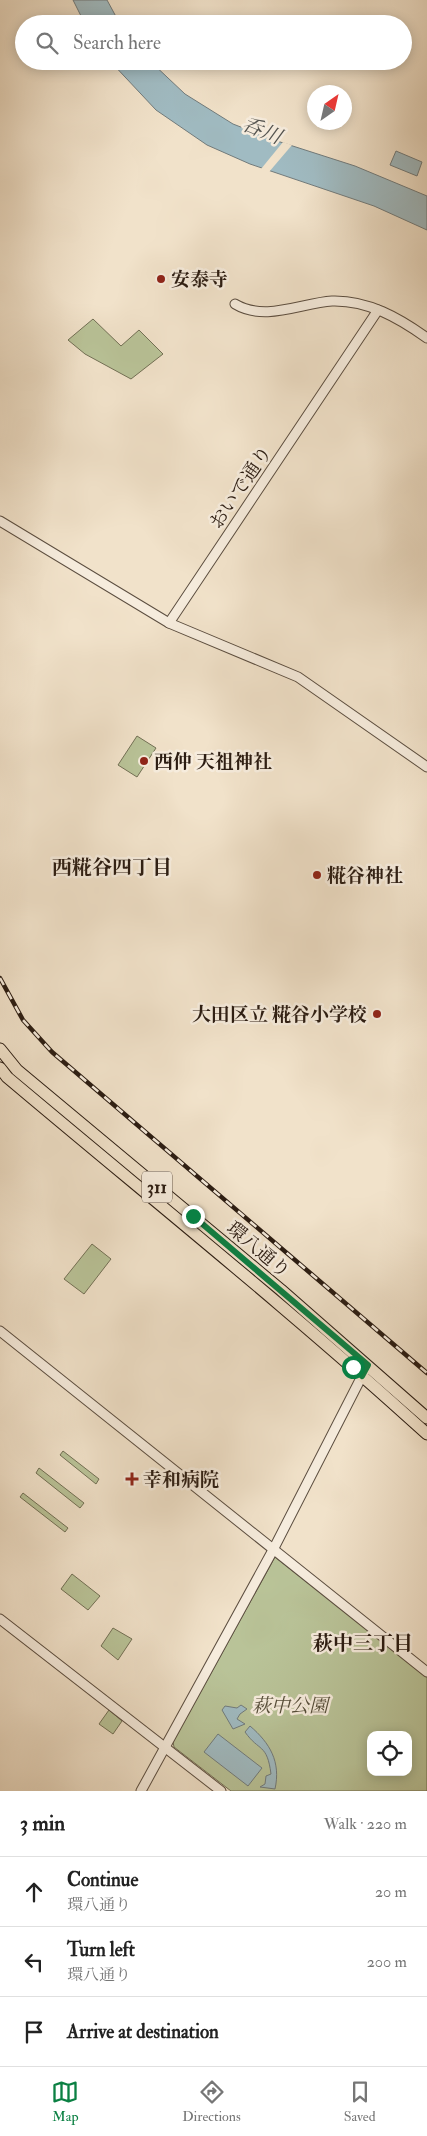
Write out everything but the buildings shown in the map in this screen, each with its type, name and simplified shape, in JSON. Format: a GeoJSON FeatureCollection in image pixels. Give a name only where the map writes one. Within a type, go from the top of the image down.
{"type":"FeatureCollection","features":[{"type":"Feature","properties":{"kind":"main road","name":"環八通り"},"geometry":{"type":"LineString","coordinates":[[0,1049],[17,1070],[281,1290],[427,1418]]}},
{"type":"Feature","properties":{"kind":"main road","name":"環八通り"},"geometry":{"type":"LineString","coordinates":[[0,1068],[7,1077],[276,1301],[427,1434]]}},
{"type":"Feature","properties":{"kind":"street"},"geometry":{"type":"LineString","coordinates":[[235,304],[254,312],[288,309],[334,301],[360,304],[406,323],[427,338]]}},
{"type":"Feature","properties":{"kind":"street","name":"おいで通り"},"geometry":{"type":"LineString","coordinates":[[169,623],[378,310]]}},
{"type":"Feature","properties":{"kind":"street"},"geometry":{"type":"LineString","coordinates":[[0,521],[169,623],[298,677],[427,767]]}},
{"type":"Feature","properties":{"kind":"street"},"geometry":{"type":"LineString","coordinates":[[0,1331],[427,1672]]}},
{"type":"Feature","properties":{"kind":"street"},"geometry":{"type":"LineString","coordinates":[[141,1791],[273,1550],[368,1365]]}},
{"type":"Feature","properties":{"kind":"street"},"geometry":{"type":"LineString","coordinates":[[0,1619],[221,1791]]}},
{"type":"Feature","properties":{"kind":"green space"},"geometry":{"type":"Polygon","coordinates":[[[93,319],[121,346],[139,330],[163,354],[131,379],[85,354],[68,340],[93,319]]]}},
{"type":"Feature","properties":{"kind":"green space"},"geometry":{"type":"Polygon","coordinates":[[[137,736],[156,748],[137,777],[118,765],[137,736]]]}},
{"type":"Feature","properties":{"kind":"green space"},"geometry":{"type":"Polygon","coordinates":[[[92,1244],[111,1259],[84,1294],[64,1279],[92,1244]]]}},
{"type":"Feature","properties":{"kind":"green space"},"geometry":{"type":"Polygon","coordinates":[[[63,1451],[99,1479],[96,1484],[60,1455],[63,1451]]]}},
{"type":"Feature","properties":{"kind":"green space"},"geometry":{"type":"Polygon","coordinates":[[[39,1468],[84,1503],[80,1508],[36,1473],[39,1468]]]}},
{"type":"Feature","properties":{"kind":"green space"},"geometry":{"type":"Polygon","coordinates":[[[23,1493],[68,1528],[65,1532],[20,1497],[23,1493]]]}},
{"type":"Feature","properties":{"kind":"green space","name":"萩中公園"},"geometry":{"type":"Polygon","coordinates":[[[275,1557],[427,1677],[427,1791],[231,1791],[174,1747],[173,1742],[275,1557]]]}},
{"type":"Feature","properties":{"kind":"green space"},"geometry":{"type":"Polygon","coordinates":[[[72,1574],[100,1596],[88,1610],[61,1589],[72,1574]]]}},
{"type":"Feature","properties":{"kind":"green space"},"geometry":{"type":"Polygon","coordinates":[[[113,1628],[132,1639],[118,1660],[101,1646],[113,1628]]]}},
{"type":"Feature","properties":{"kind":"green space"},"geometry":{"type":"Polygon","coordinates":[[[109,1710],[122,1721],[113,1734],[99,1724],[109,1710]]]}},
{"type":"Feature","properties":{"kind":"water"},"geometry":{"type":"Polygon","coordinates":[[[73,0],[107,0],[115,15],[80,15],[73,0]]]}},
{"type":"Feature","properties":{"kind":"water"},"geometry":{"type":"Polygon","coordinates":[[[118,70],[160,70],[185,94],[233,124],[274,140],[355,166],[427,196],[427,230],[374,206],[250,164],[207,145],[156,110],[118,70]]]}},
{"type":"Feature","properties":{"kind":"water"},"geometry":{"type":"Polygon","coordinates":[[[396,151],[422,162],[417,176],[390,165],[396,151]]]}},
{"type":"Feature","properties":{"kind":"water"},"geometry":{"type":"Polygon","coordinates":[[[241,1705],[247,1709],[237,1719],[245,1724],[233,1729],[222,1710],[225,1706],[237,1708],[241,1705]]]}},
{"type":"Feature","properties":{"kind":"water"},"geometry":{"type":"Polygon","coordinates":[[[250,1726],[263,1739],[272,1754],[276,1770],[275,1789],[260,1787],[265,1784],[266,1776],[271,1774],[265,1752],[245,1732],[250,1726]]]}},
{"type":"Feature","properties":{"kind":"water"},"geometry":{"type":"Polygon","coordinates":[[[218,1734],[262,1768],[248,1786],[204,1752],[218,1734]]]}},
{"type":"Feature","properties":{"kind":"pier"},"geometry":{"type":"Polygon","coordinates":[[[283,142],[292,145],[269,172],[261,169],[283,142]]]}},
{"type":"Feature","properties":{"kind":"railway"},"geometry":{"type":"LineString","coordinates":[[0,978],[23,1020],[52,1052],[427,1373]]}},
{"type":"Feature","properties":{"kind":"place","name":"安泰寺"},"geometry":{"type":"Point","coordinates":[161,279]}},
{"type":"Feature","properties":{"kind":"place","name":"西仲 天祖神社"},"geometry":{"type":"Point","coordinates":[144,761]}},
{"type":"Feature","properties":{"kind":"place","name":"糀谷神社"},"geometry":{"type":"Point","coordinates":[317,875]}},
{"type":"Feature","properties":{"kind":"place","name":"大田区立 糀谷小学校"},"geometry":{"type":"Point","coordinates":[377,1014]}},
{"type":"Feature","properties":{"kind":"place","name":"幸和病院"},"geometry":{"type":"Point","coordinates":[132,1479]}},
{"type":"Feature","properties":{"kind":"district","name":"西糀谷四丁目"},"geometry":{"type":"Point","coordinates":[112,867]}},
{"type":"Feature","properties":{"kind":"district","name":"萩中三丁目"},"geometry":{"type":"Point","coordinates":[363,1643]}},
{"type":"Feature","properties":{"kind":"route"},"geometry":{"type":"LineString","coordinates":[[193,1216],[368,1365],[362,1376],[353,1367]]}},
{"type":"Feature","properties":{"kind":"water label","name":"呑川"},"geometry":{"type":"Point","coordinates":[262,130]}}]}
